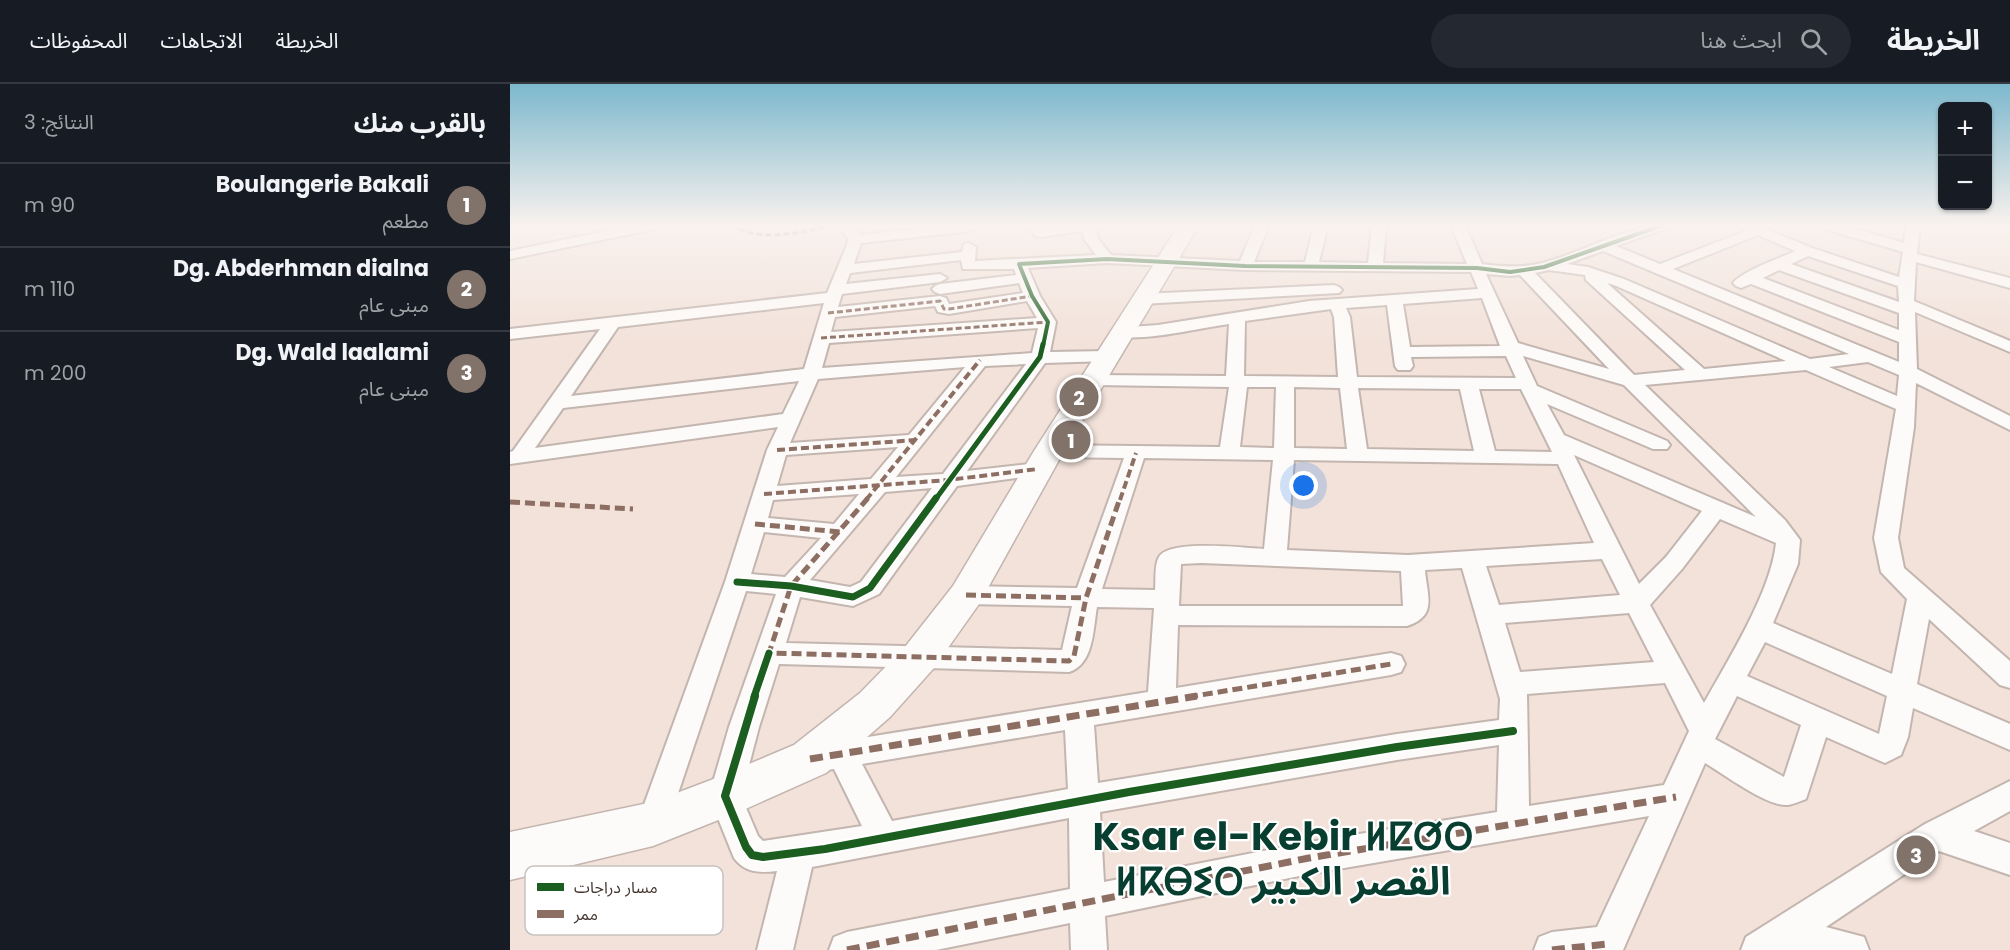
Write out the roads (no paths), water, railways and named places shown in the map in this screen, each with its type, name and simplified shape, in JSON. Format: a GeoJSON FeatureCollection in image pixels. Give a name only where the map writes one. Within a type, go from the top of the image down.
{"type":"FeatureCollection","features":[{"type":"Feature","properties":{"kind":"main road"},"geometry":{"type":"LineString","coordinates":[[510,856],[654,824],[826,757],[919,658],[966,595],[1044,460],[1162,265]]}},
{"type":"Feature","properties":{"kind":"street"},"geometry":{"type":"LineString","coordinates":[[654,824],[737,582],[777,450],[812,372],[841,265]]}},
{"type":"Feature","properties":{"kind":"street"},"geometry":{"type":"LineString","coordinates":[[835,292],[939,279],[961,265]]}},
{"type":"Feature","properties":{"kind":"street"},"geometry":{"type":"LineString","coordinates":[[992,265],[1022,271]]}},
{"type":"Feature","properties":{"kind":"street"},"geometry":{"type":"LineString","coordinates":[[510,334],[939,279],[1022,271],[1044,265]]}},
{"type":"Feature","properties":{"kind":"street"},"geometry":{"type":"LineString","coordinates":[[1229,265],[1477,268],[1510,272],[1534,269],[1583,270],[1619,282],[1905,406]]}},
{"type":"Feature","properties":{"kind":"street"},"geometry":{"type":"LineString","coordinates":[[1534,269],[1545,265]]}},
{"type":"Feature","properties":{"kind":"street"},"geometry":{"type":"LineString","coordinates":[[1651,265],[1908,372],[2010,424]]}},
{"type":"Feature","properties":{"kind":"street"},"geometry":{"type":"LineString","coordinates":[[1660,269],[1668,265]]}},
{"type":"Feature","properties":{"kind":"street"},"geometry":{"type":"LineString","coordinates":[[1681,309],[1777,265]]}},
{"type":"Feature","properties":{"kind":"street"},"geometry":{"type":"LineString","coordinates":[[1780,265],[1906,299]]}},
{"type":"Feature","properties":{"kind":"street"},"geometry":{"type":"LineString","coordinates":[[1837,265],[2008,344]]}},
{"type":"Feature","properties":{"kind":"street"},"geometry":{"type":"LineString","coordinates":[[1908,265],[1906,299],[1908,372],[1904,427],[1886,538],[1888,555],[1893,572],[2010,677]]}},
{"type":"Feature","properties":{"kind":"street"},"geometry":{"type":"LineString","coordinates":[[1951,265],[2010,283]]}},
{"type":"Feature","properties":{"kind":"street"},"geometry":{"type":"LineString","coordinates":[[1409,268],[1413,291]]}},
{"type":"Feature","properties":{"kind":"street"},"geometry":{"type":"LineString","coordinates":[[1477,268],[1528,387],[1566,458],[1609,550],[1673,671],[1701,737],[1778,790],[1787,791],[1795,789],[1817,721]]}},
{"type":"Feature","properties":{"kind":"street"},"geometry":{"type":"LineString","coordinates":[[1534,269],[1630,381],[1777,525],[1788,540],[1786,564],[1758,628],[1701,737],[1606,947],[1552,950]]}},
{"type":"Feature","properties":{"kind":"street"},"geometry":{"type":"LineString","coordinates":[[1583,270],[1700,374]]}},
{"type":"Feature","properties":{"kind":"street"},"geometry":{"type":"LineString","coordinates":[[737,582],[791,586],[854,597],[870,588],[1040,357],[1048,322],[1032,296],[1022,271]]}},
{"type":"Feature","properties":{"kind":"street"},"geometry":{"type":"LineString","coordinates":[[1749,278],[1907,339]]}},
{"type":"Feature","properties":{"kind":"street"},"geometry":{"type":"LineString","coordinates":[[835,292],[939,279]]}},
{"type":"Feature","properties":{"kind":"street"},"geometry":{"type":"LineString","coordinates":[[939,279],[944,309],[1032,296]]}},
{"type":"Feature","properties":{"kind":"street"},"geometry":{"type":"LineString","coordinates":[[1141,299],[1413,291],[1488,293]]}},
{"type":"Feature","properties":{"kind":"street"},"geometry":{"type":"LineString","coordinates":[[1108,356],[1158,330],[1337,304],[1395,299],[1413,291]]}},
{"type":"Feature","properties":{"kind":"street"},"geometry":{"type":"LineString","coordinates":[[1395,299],[1407,383]]}},
{"type":"Feature","properties":{"kind":"street"},"geometry":{"type":"LineString","coordinates":[[1337,304],[1342,317],[1348,382],[1359,456]]}},
{"type":"Feature","properties":{"kind":"street"},"geometry":{"type":"LineString","coordinates":[[1229,454],[1237,381],[1237,318]]}},
{"type":"Feature","properties":{"kind":"street"},"geometry":{"type":"LineString","coordinates":[[514,458],[613,322]]}},
{"type":"Feature","properties":{"kind":"street"},"geometry":{"type":"LineString","coordinates":[[821,338],[1048,322]]}},
{"type":"Feature","properties":{"kind":"street"},"geometry":{"type":"LineString","coordinates":[[1402,352],[1511,348],[1630,381],[1871,356]]}},
{"type":"Feature","properties":{"kind":"street"},"geometry":{"type":"LineString","coordinates":[[556,403],[812,372],[980,360],[1108,356],[1237,381],[1468,383],[1528,387],[1660,445]]}},
{"type":"Feature","properties":{"kind":"street"},"geometry":{"type":"LineString","coordinates":[[980,360],[840,532],[791,586],[744,727],[725,796],[746,847],[752,855],[762,857],[799,852],[1084,800],[1397,747],[1513,731]]}},
{"type":"Feature","properties":{"kind":"street"},"geometry":{"type":"LineString","coordinates":[[1275,558],[1284,455],[1285,382]]}},
{"type":"Feature","properties":{"kind":"street"},"geometry":{"type":"LineString","coordinates":[[1468,383],[1486,457]]}},
{"type":"Feature","properties":{"kind":"street"},"geometry":{"type":"LineString","coordinates":[[514,458],[790,419]]}},
{"type":"Feature","properties":{"kind":"street"},"geometry":{"type":"LineString","coordinates":[[1624,469],[1680,431]]}},
{"type":"Feature","properties":{"kind":"street"},"geometry":{"type":"LineString","coordinates":[[1556,439],[1788,540]]}},
{"type":"Feature","properties":{"kind":"street"},"geometry":{"type":"LineString","coordinates":[[777,450],[916,440]]}},
{"type":"Feature","properties":{"kind":"street"},"geometry":{"type":"LineString","coordinates":[[769,653],[1069,661],[1074,656],[1086,598],[1136,453]]}},
{"type":"Feature","properties":{"kind":"street"},"geometry":{"type":"LineString","coordinates":[[764,494],[948,480],[1044,460],[1136,453],[1566,458]]}},
{"type":"Feature","properties":{"kind":"street"},"geometry":{"type":"LineString","coordinates":[[1490,615],[1637,603],[1674,562],[1716,509]]}},
{"type":"Feature","properties":{"kind":"street"},"geometry":{"type":"LineString","coordinates":[[755,524],[840,532]]}},
{"type":"Feature","properties":{"kind":"street"},"geometry":{"type":"LineString","coordinates":[[1161,702],[1169,560],[1175,556],[1412,562],[1609,550]]}},
{"type":"Feature","properties":{"kind":"street"},"geometry":{"type":"LineString","coordinates":[[1472,558],[1514,699],[1513,822]]}},
{"type":"Feature","properties":{"kind":"street"},"geometry":{"type":"LineString","coordinates":[[966,595],[1086,598],[1167,607],[1407,616],[1416,610],[1412,562]]}},
{"type":"Feature","properties":{"kind":"street"},"geometry":{"type":"LineString","coordinates":[[1731,681],[1885,750],[1890,746],[1893,737],[1920,598]]}},
{"type":"Feature","properties":{"kind":"street"},"geometry":{"type":"LineString","coordinates":[[1758,628],[2010,737]]}},
{"type":"Feature","properties":{"kind":"street"},"geometry":{"type":"LineString","coordinates":[[884,838],[826,757],[1391,664]]}},
{"type":"Feature","properties":{"kind":"street"},"geometry":{"type":"LineString","coordinates":[[1509,684],[1673,671]]}},
{"type":"Feature","properties":{"kind":"street"},"geometry":{"type":"LineString","coordinates":[[1079,716],[1089,950]]}},
{"type":"Feature","properties":{"kind":"street"},"geometry":{"type":"LineString","coordinates":[[1770,943],[1936,835],[2010,795]]}},
{"type":"Feature","properties":{"kind":"street"},"geometry":{"type":"LineString","coordinates":[[847,950],[1309,858],[1676,796]]}},
{"type":"Feature","properties":{"kind":"street"},"geometry":{"type":"LineString","coordinates":[[1936,835],[2010,860]]}},
{"type":"Feature","properties":{"kind":"street"},"geometry":{"type":"LineString","coordinates":[[776,950],[799,852]]}},
{"type":"Feature","properties":{"kind":"street"},"geometry":{"type":"LineString","coordinates":[[1770,943],[1851,950]]}},
{"type":"Feature","properties":{"kind":"place","name":"Dg. Abderhman dialna"},"geometry":{"type":"Point","coordinates":[1079,397]}},
{"type":"Feature","properties":{"kind":"place","name":"Boulangerie Bakali"},"geometry":{"type":"Point","coordinates":[1071,440]}},
{"type":"Feature","properties":{"kind":"place","name":"Dg. Wald laalami"},"geometry":{"type":"Point","coordinates":[1916,855]}},
{"type":"Feature","properties":{"kind":"district","name":"Ksar el-Kebir ⵍⵇⵚⵔ ⵍⴽⴱⵉⵔ القصر الكبير"},"geometry":{"type":"Point","coordinates":[1283,858]}}]}
